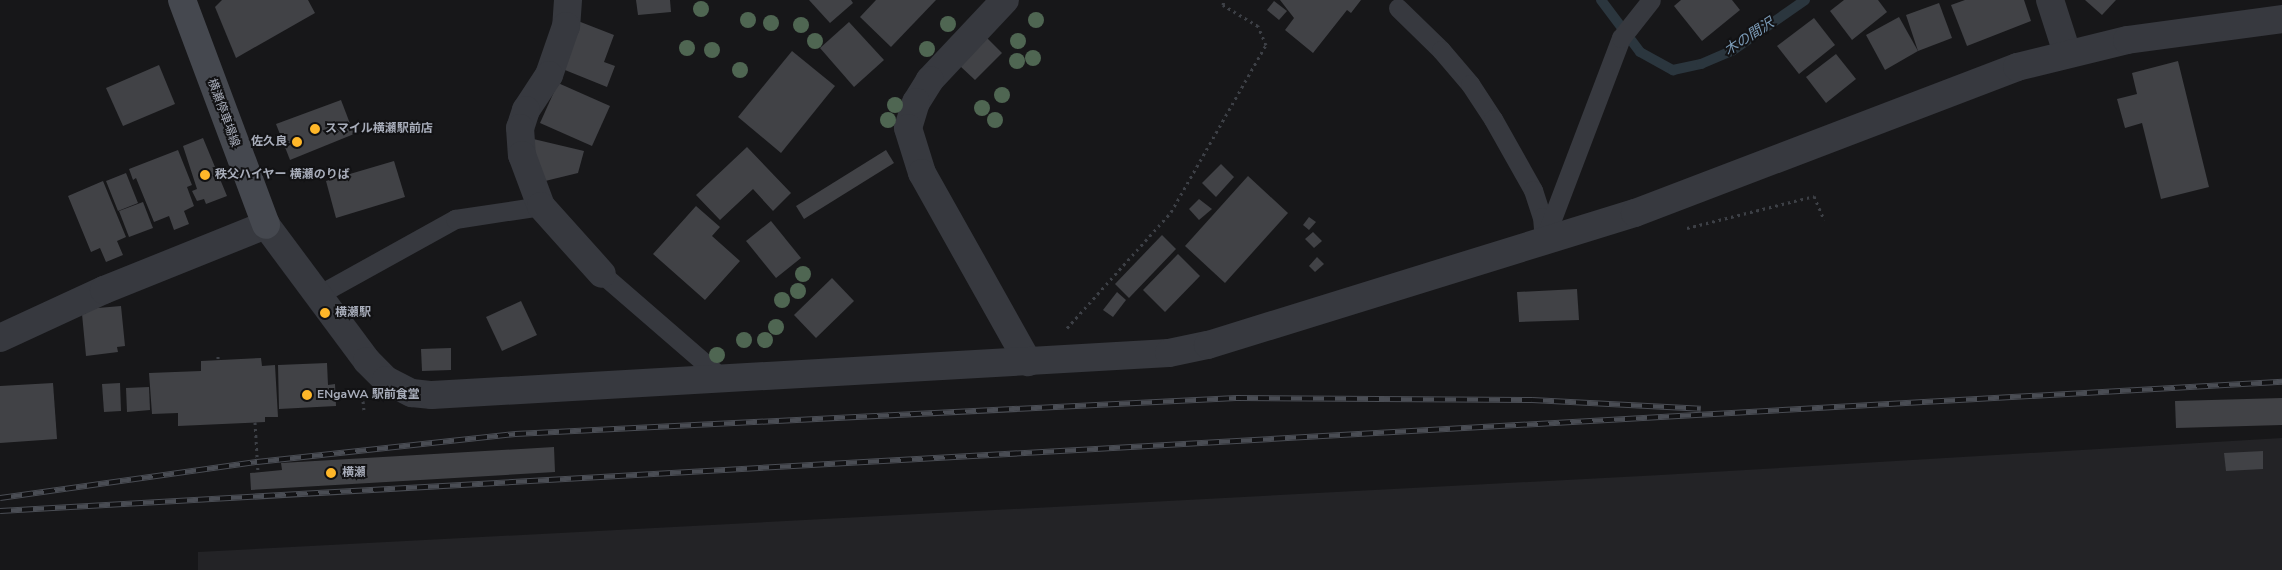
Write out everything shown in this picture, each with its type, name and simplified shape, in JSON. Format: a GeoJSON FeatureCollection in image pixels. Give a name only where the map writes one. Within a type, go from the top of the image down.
{"type":"FeatureCollection","features":[{"type":"Feature","properties":{"kind":"main road","name":"横瀬停車場線"},"geometry":{"type":"LineString","coordinates":[[182,0],[266,225]]}},
{"type":"Feature","properties":{"kind":"street"},"geometry":{"type":"LineString","coordinates":[[568,0],[566,26],[549,75],[526,110],[520,128],[522,155],[541,206],[602,274]]}},
{"type":"Feature","properties":{"kind":"street"},"geometry":{"type":"LineString","coordinates":[[1004,0],[930,80],[916,102],[908,128],[922,173],[1032,362]]}},
{"type":"Feature","properties":{"kind":"street"},"geometry":{"type":"LineString","coordinates":[[2050,0],[2067,53]]}},
{"type":"Feature","properties":{"kind":"street"},"geometry":{"type":"LineString","coordinates":[[0,338],[104,290],[266,225],[367,361],[386,380],[412,393],[432,395],[1169,353],[1208,346],[1635,213],[2017,67],[2067,53],[2127,40],[2282,19]]}},
{"type":"Feature","properties":{"kind":"lane"},"geometry":{"type":"LineString","coordinates":[[1544,241],[1617,46],[1651,0]]}},
{"type":"Feature","properties":{"kind":"lane"},"geometry":{"type":"LineString","coordinates":[[1398,8],[1441,50],[1470,84],[1493,119],[1533,190],[1542,217],[1544,241]]}},
{"type":"Feature","properties":{"kind":"lane"},"geometry":{"type":"LineString","coordinates":[[318,295],[455,219],[541,206]]}},
{"type":"Feature","properties":{"kind":"lane"},"geometry":{"type":"LineString","coordinates":[[602,274],[722,378]]}},
{"type":"Feature","properties":{"kind":"path"},"geometry":{"type":"LineString","coordinates":[[1032,362],[1171,212],[1266,45],[1258,26],[1223,5],[1224,0]]}},
{"type":"Feature","properties":{"kind":"path"},"geometry":{"type":"LineString","coordinates":[[1684,229],[1814,196],[1824,220]]}},
{"type":"Feature","properties":{"kind":"path"},"geometry":{"type":"LineString","coordinates":[[255,422],[258,472]]}},
{"type":"Feature","properties":{"kind":"shaded area"},"geometry":{"type":"Polygon","coordinates":[[[2282,438],[2282,570],[198,570],[198,552],[1661,475],[2282,438]]]}},
{"type":"Feature","properties":{"kind":"building"},"geometry":{"type":"Polygon","coordinates":[[[222,0],[308,0],[315,13],[236,58],[215,7],[222,0]]]}},
{"type":"Feature","properties":{"kind":"building"},"geometry":{"type":"Polygon","coordinates":[[[636,0],[670,0],[671,12],[638,15],[636,0]]]}},
{"type":"Feature","properties":{"kind":"building"},"geometry":{"type":"Polygon","coordinates":[[[809,0],[851,0],[853,3],[830,23],[809,0]]]}},
{"type":"Feature","properties":{"kind":"building"},"geometry":{"type":"Polygon","coordinates":[[[876,0],[936,0],[891,47],[860,17],[876,0]]]}},
{"type":"Feature","properties":{"kind":"building"},"geometry":{"type":"Polygon","coordinates":[[[1280,0],[1361,0],[1351,13],[1347,10],[1313,53],[1285,30],[1294,18],[1280,0]]]}},
{"type":"Feature","properties":{"kind":"building"},"geometry":{"type":"Polygon","coordinates":[[[1681,0],[1732,0],[1740,10],[1702,41],[1674,6],[1681,0]]]}},
{"type":"Feature","properties":{"kind":"building"},"geometry":{"type":"Polygon","coordinates":[[[1844,0],[1878,0],[1887,12],[1852,40],[1830,11],[1844,0]]]}},
{"type":"Feature","properties":{"kind":"building"},"geometry":{"type":"Polygon","coordinates":[[[1965,0],[2024,0],[2031,21],[1967,46],[1951,5],[1965,0]]]}},
{"type":"Feature","properties":{"kind":"building"},"geometry":{"type":"Polygon","coordinates":[[[2085,0],[2116,0],[2102,15],[2085,0]]]}},
{"type":"Feature","properties":{"kind":"building"},"geometry":{"type":"Polygon","coordinates":[[[1274,1],[1287,11],[1279,20],[1267,10],[1274,1]]]}},
{"type":"Feature","properties":{"kind":"building"},"geometry":{"type":"Polygon","coordinates":[[[1939,3],[1952,38],[1918,51],[1906,15],[1939,3]]]}},
{"type":"Feature","properties":{"kind":"building"},"geometry":{"type":"Polygon","coordinates":[[[1899,17],[1918,51],[1885,70],[1866,35],[1899,17]]]}},
{"type":"Feature","properties":{"kind":"building"},"geometry":{"type":"Polygon","coordinates":[[[1814,18],[1835,45],[1799,74],[1777,46],[1814,18]]]}},
{"type":"Feature","properties":{"kind":"building"},"geometry":{"type":"Polygon","coordinates":[[[578,21],[614,35],[604,62],[615,66],[607,87],[560,68],[578,21]]]}},
{"type":"Feature","properties":{"kind":"building"},"geometry":{"type":"Polygon","coordinates":[[[849,22],[884,60],[854,87],[820,48],[849,22]]]}},
{"type":"Feature","properties":{"kind":"building"},"geometry":{"type":"Polygon","coordinates":[[[987,38],[1002,53],[975,80],[960,66],[987,38]]]}},
{"type":"Feature","properties":{"kind":"building"},"geometry":{"type":"Polygon","coordinates":[[[792,51],[835,86],[781,153],[738,117],[792,51]]]}},
{"type":"Feature","properties":{"kind":"building"},"geometry":{"type":"Polygon","coordinates":[[[1836,54],[1856,79],[1826,103],[1806,77],[1836,54]]]}},
{"type":"Feature","properties":{"kind":"building"},"geometry":{"type":"Polygon","coordinates":[[[2178,61],[2209,187],[2161,199],[2142,123],[2125,128],[2117,99],[2137,94],[2132,73],[2178,61]]]}},
{"type":"Feature","properties":{"kind":"building"},"geometry":{"type":"Polygon","coordinates":[[[159,65],[175,104],[123,126],[106,88],[159,65]]]}},
{"type":"Feature","properties":{"kind":"building"},"geometry":{"type":"Polygon","coordinates":[[[558,83],[610,106],[592,146],[540,123],[558,83]]]}},
{"type":"Feature","properties":{"kind":"building","name":"スマイル横瀬駅前店"},"geometry":{"type":"Polygon","coordinates":[[[341,100],[354,134],[290,160],[276,124],[341,100]]]}},
{"type":"Feature","properties":{"kind":"building"},"geometry":{"type":"Polygon","coordinates":[[[525,137],[584,151],[578,173],[537,183],[525,137]]]}},
{"type":"Feature","properties":{"kind":"building","name":"秩父ハイヤー 横瀬のりば"},"geometry":{"type":"Polygon","coordinates":[[[203,138],[227,196],[206,204],[204,199],[197,201],[192,191],[197,189],[183,146],[203,138]]]}},
{"type":"Feature","properties":{"kind":"building"},"geometry":{"type":"Polygon","coordinates":[[[747,147],[791,193],[773,211],[753,189],[720,220],[696,195],[747,147]]]}},
{"type":"Feature","properties":{"kind":"building"},"geometry":{"type":"Polygon","coordinates":[[[178,150],[192,185],[187,187],[194,206],[184,211],[189,224],[174,230],[169,216],[154,222],[136,178],[133,180],[129,169],[178,150]]]}},
{"type":"Feature","properties":{"kind":"building"},"geometry":{"type":"Polygon","coordinates":[[[886,150],[894,163],[804,219],[796,206],[886,150]]]}},
{"type":"Feature","properties":{"kind":"building"},"geometry":{"type":"Polygon","coordinates":[[[394,161],[405,197],[336,218],[326,181],[394,161]]]}},
{"type":"Feature","properties":{"kind":"building"},"geometry":{"type":"Polygon","coordinates":[[[1221,164],[1234,177],[1216,197],[1202,183],[1221,164]]]}},
{"type":"Feature","properties":{"kind":"building"},"geometry":{"type":"Polygon","coordinates":[[[126,173],[138,203],[118,211],[106,181],[126,173]]]}},
{"type":"Feature","properties":{"kind":"building"},"geometry":{"type":"Polygon","coordinates":[[[1248,176],[1288,213],[1225,283],[1185,246],[1248,176]]]}},
{"type":"Feature","properties":{"kind":"building"},"geometry":{"type":"Polygon","coordinates":[[[103,181],[126,237],[117,241],[123,255],[106,262],[100,248],[91,252],[68,196],[103,181]]]}},
{"type":"Feature","properties":{"kind":"building"},"geometry":{"type":"Polygon","coordinates":[[[1199,199],[1212,209],[1199,220],[1189,209],[1199,199]]]}},
{"type":"Feature","properties":{"kind":"building"},"geometry":{"type":"Polygon","coordinates":[[[143,202],[153,228],[129,237],[119,211],[143,202]]]}},
{"type":"Feature","properties":{"kind":"building"},"geometry":{"type":"Polygon","coordinates":[[[696,206],[720,227],[712,236],[740,261],[705,300],[653,254],[696,206]]]}},
{"type":"Feature","properties":{"kind":"building"},"geometry":{"type":"Polygon","coordinates":[[[1309,217],[1316,222],[1309,230],[1303,225],[1309,217]]]}},
{"type":"Feature","properties":{"kind":"building"},"geometry":{"type":"Polygon","coordinates":[[[771,221],[801,258],[776,278],[746,241],[771,221]]]}},
{"type":"Feature","properties":{"kind":"building"},"geometry":{"type":"Polygon","coordinates":[[[1313,232],[1322,241],[1314,248],[1305,239],[1313,232]]]}},
{"type":"Feature","properties":{"kind":"building"},"geometry":{"type":"Polygon","coordinates":[[[1162,235],[1176,249],[1129,298],[1115,284],[1162,235]]]}},
{"type":"Feature","properties":{"kind":"building"},"geometry":{"type":"Polygon","coordinates":[[[1178,254],[1200,276],[1165,312],[1143,290],[1178,254]]]}},
{"type":"Feature","properties":{"kind":"building"},"geometry":{"type":"Polygon","coordinates":[[[1317,257],[1324,264],[1315,272],[1309,266],[1317,257]]]}},
{"type":"Feature","properties":{"kind":"building"},"geometry":{"type":"Polygon","coordinates":[[[832,278],[854,301],[816,338],[794,315],[832,278]]]}},
{"type":"Feature","properties":{"kind":"building"},"geometry":{"type":"Polygon","coordinates":[[[1577,289],[1579,320],[1519,322],[1517,292],[1577,289]]]}},
{"type":"Feature","properties":{"kind":"building"},"geometry":{"type":"Polygon","coordinates":[[[1117,292],[1126,300],[1113,317],[1103,310],[1117,292]]]}},
{"type":"Feature","properties":{"kind":"building"},"geometry":{"type":"Polygon","coordinates":[[[521,301],[537,335],[502,351],[486,317],[521,301]]]}},
{"type":"Feature","properties":{"kind":"building"},"geometry":{"type":"Polygon","coordinates":[[[121,306],[125,346],[117,347],[118,352],[86,356],[82,314],[86,314],[86,309],[121,306]]]}},
{"type":"Feature","properties":{"kind":"building"},"geometry":{"type":"Polygon","coordinates":[[[451,348],[451,370],[422,371],[421,349],[451,348]]]}},
{"type":"Feature","properties":{"kind":"building"},"geometry":{"type":"Polygon","coordinates":[[[261,358],[262,366],[275,365],[278,417],[265,417],[265,422],[178,426],[178,413],[152,414],[149,373],[201,371],[201,361],[261,358]]]}},
{"type":"Feature","properties":{"kind":"building","name":"ENgaWA 駅前食堂"},"geometry":{"type":"Polygon","coordinates":[[[327,363],[328,385],[335,384],[336,406],[279,409],[278,365],[327,363]]]}},
{"type":"Feature","properties":{"kind":"building"},"geometry":{"type":"Polygon","coordinates":[[[53,383],[57,439],[0,443],[0,386],[53,383]]]}},
{"type":"Feature","properties":{"kind":"building"},"geometry":{"type":"Polygon","coordinates":[[[120,383],[121,411],[104,412],[102,384],[120,383]]]}},
{"type":"Feature","properties":{"kind":"building"},"geometry":{"type":"Polygon","coordinates":[[[149,387],[150,410],[127,412],[126,388],[149,387]]]}},
{"type":"Feature","properties":{"kind":"building"},"geometry":{"type":"Polygon","coordinates":[[[2282,398],[2282,425],[2176,428],[2175,401],[2282,398]]]}},
{"type":"Feature","properties":{"kind":"building"},"geometry":{"type":"Polygon","coordinates":[[[554,447],[555,472],[251,490],[250,473],[282,470],[281,463],[554,447]]]}},
{"type":"Feature","properties":{"kind":"building"},"geometry":{"type":"Polygon","coordinates":[[[2263,451],[2263,469],[2226,471],[2224,453],[2263,451]]]}},
{"type":"Feature","properties":{"kind":"waterway","name":"木の間沢"},"geometry":{"type":"LineString","coordinates":[[1601,0],[1640,52],[1673,70],[1701,64],[1732,51],[1805,0]]}},
{"type":"Feature","properties":{"kind":"railway"},"geometry":{"type":"LineString","coordinates":[[0,511],[2282,382]]}},
{"type":"Feature","properties":{"kind":"railway"},"geometry":{"type":"LineString","coordinates":[[0,498],[257,462],[515,434],[1236,398],[1532,400],[1701,409]]}},
{"type":"Feature","properties":{"kind":"place","name":"スマイル横瀬駅前店"},"geometry":{"type":"Point","coordinates":[315,129]}},
{"type":"Feature","properties":{"kind":"place","name":"佐久良"},"geometry":{"type":"Point","coordinates":[297,142]}},
{"type":"Feature","properties":{"kind":"place","name":"秩父ハイヤー 横瀬のりば"},"geometry":{"type":"Point","coordinates":[205,175]}},
{"type":"Feature","properties":{"kind":"place","name":"横瀬駅"},"geometry":{"type":"Point","coordinates":[325,313]}},
{"type":"Feature","properties":{"kind":"place","name":"ENgaWA 駅前食堂"},"geometry":{"type":"Point","coordinates":[307,395]}},
{"type":"Feature","properties":{"kind":"place","name":"横瀬"},"geometry":{"type":"Point","coordinates":[331,473]}}]}
